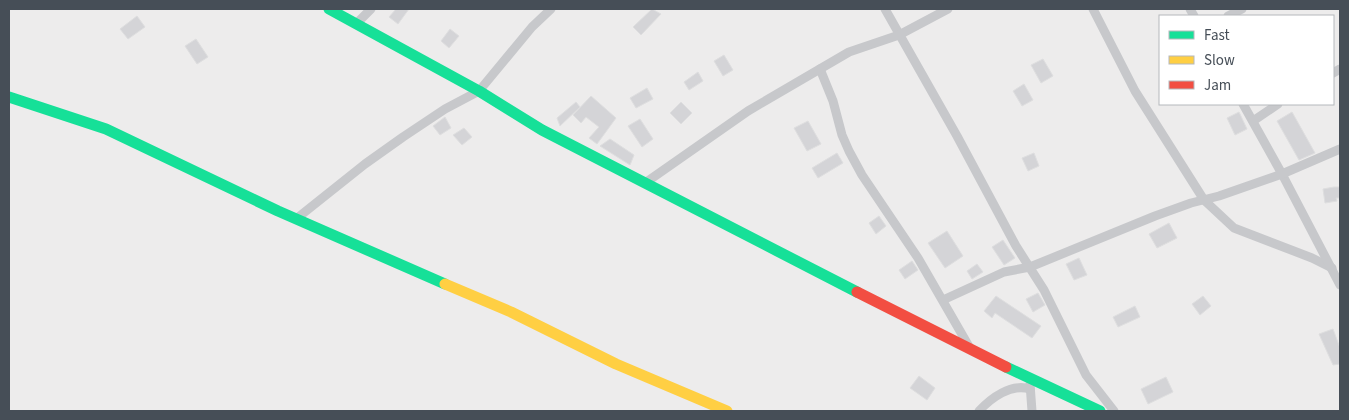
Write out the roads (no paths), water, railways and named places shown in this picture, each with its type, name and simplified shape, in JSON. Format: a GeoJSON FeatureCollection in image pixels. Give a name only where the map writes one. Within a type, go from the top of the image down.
{"type":"FeatureCollection","features":[{"type":"Feature","properties":{"kind":"street"},"geometry":{"type":"LineString","coordinates":[[329,9],[480,91],[542,130],[972,350],[1030,384],[1100,411]]}},
{"type":"Feature","properties":{"kind":"street"},"geometry":{"type":"LineString","coordinates":[[356,24],[370,9]]}},
{"type":"Feature","properties":{"kind":"street"},"geometry":{"type":"LineString","coordinates":[[296,219],[365,164],[403,137],[445,109],[480,91],[532,26],[551,9]]}},
{"type":"Feature","properties":{"kind":"street"},"geometry":{"type":"LineString","coordinates":[[885,9],[898,35],[957,136],[1016,246],[1044,290],[1086,376],[1114,411]]}},
{"type":"Feature","properties":{"kind":"street"},"geometry":{"type":"LineString","coordinates":[[645,183],[748,111],[849,52],[898,35],[948,9]]}},
{"type":"Feature","properties":{"kind":"street"},"geometry":{"type":"LineString","coordinates":[[1093,9],[1135,91],[1204,200],[1234,228],[1312,258],[1336,272]]}},
{"type":"Feature","properties":{"kind":"street"},"geometry":{"type":"LineString","coordinates":[[1230,15],[1242,9]]}},
{"type":"Feature","properties":{"kind":"street"},"geometry":{"type":"LineString","coordinates":[[820,69],[833,101],[842,135],[849,151],[862,175],[918,258],[972,350]]}},
{"type":"Feature","properties":{"kind":"street"},"geometry":{"type":"LineString","coordinates":[[9,97],[106,129],[208,179],[296,219],[511,312],[616,364],[728,411]]}},
{"type":"Feature","properties":{"kind":"street"},"geometry":{"type":"LineString","coordinates":[[1244,105],[1336,272],[1340,285]]}},
{"type":"Feature","properties":{"kind":"street"},"geometry":{"type":"LineString","coordinates":[[1253,121],[1277,105]]}},
{"type":"Feature","properties":{"kind":"street"},"geometry":{"type":"LineString","coordinates":[[943,300],[1004,272],[1030,267],[1156,216],[1282,174],[1340,150]]}},
{"type":"Feature","properties":{"kind":"street"},"geometry":{"type":"LineString","coordinates":[[979,411],[988,401],[999,394],[1030,384]]}},
{"type":"Feature","properties":{"kind":"street"},"geometry":{"type":"LineString","coordinates":[[1030,384],[1032,411]]}}]}
